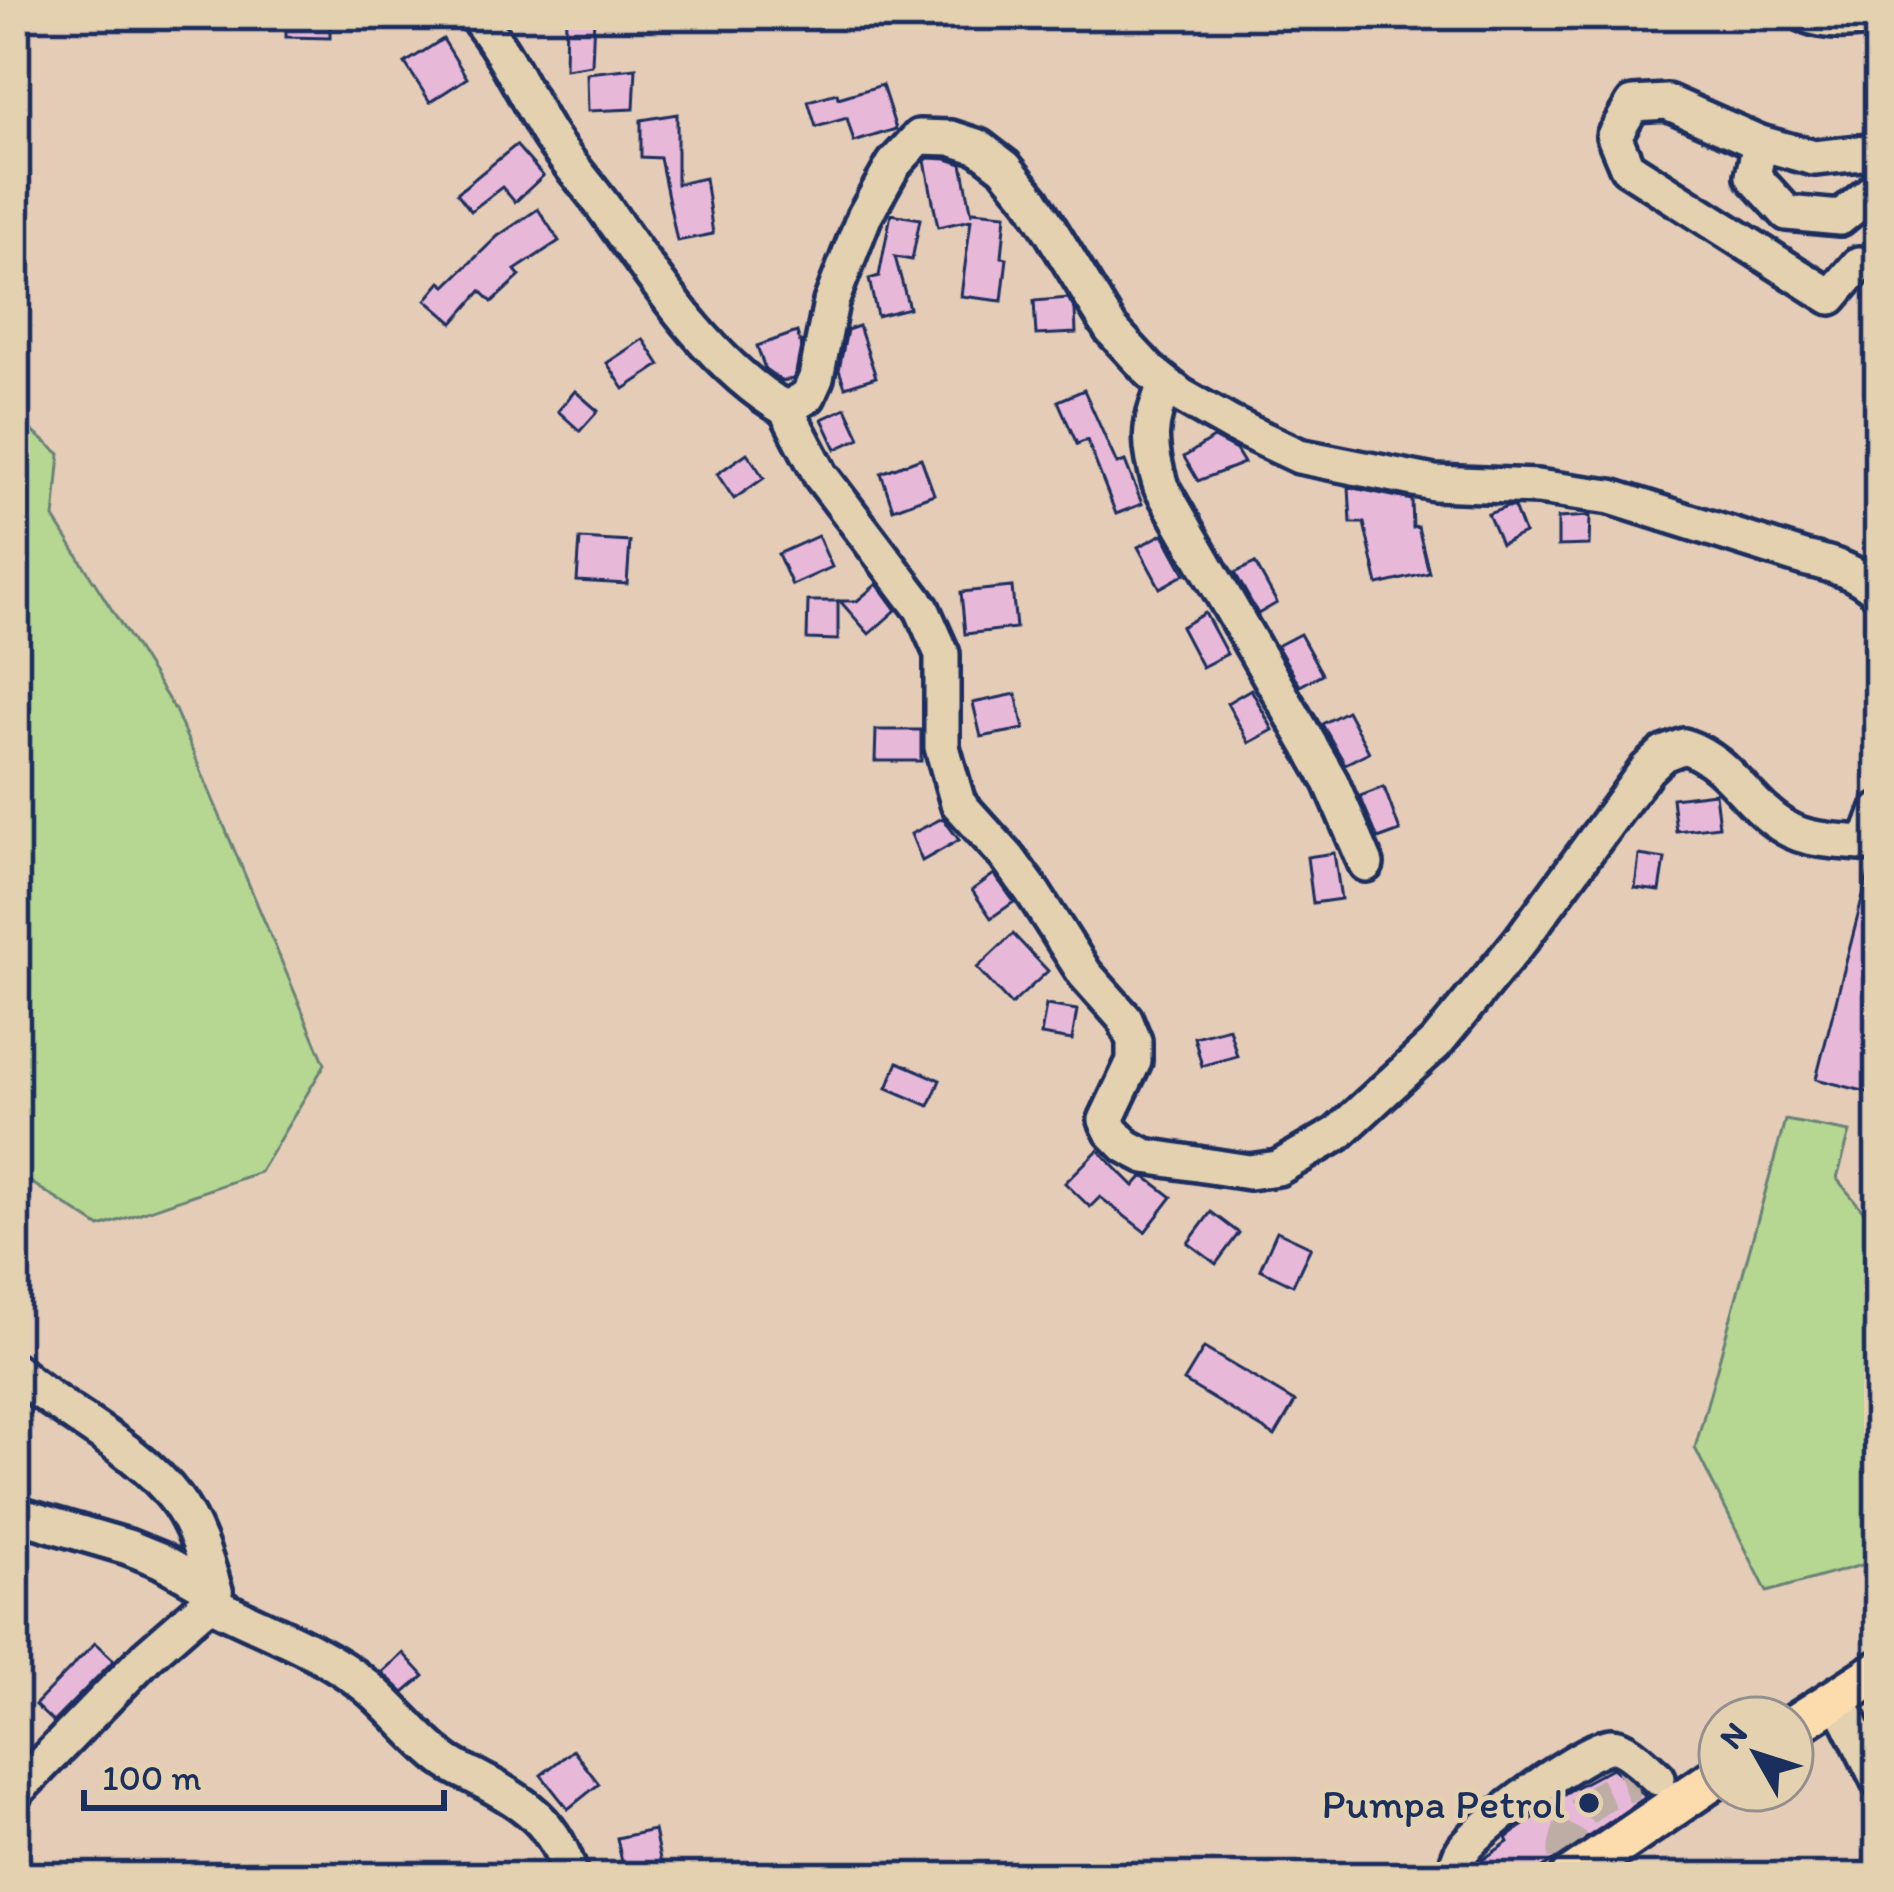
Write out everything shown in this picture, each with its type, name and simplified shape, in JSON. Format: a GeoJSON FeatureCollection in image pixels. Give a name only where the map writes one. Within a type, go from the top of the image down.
{"type":"FeatureCollection","features":[{"type":"Feature","properties":{"kind":"main road"},"geometry":{"type":"LineString","coordinates":[[1816,1711],[1879,1671]]}},
{"type":"Feature","properties":{"kind":"main road"},"geometry":{"type":"LineString","coordinates":[[1567,1871],[1696,1788]]}},
{"type":"Feature","properties":{"kind":"street"},"geometry":{"type":"LineString","coordinates":[[475,15],[500,46],[551,139],[647,272],[719,356],[766,398],[786,409],[821,476],[922,609],[942,654],[942,747],[958,803],[1008,858],[1085,974],[1125,1019],[1134,1040],[1134,1061],[1106,1120],[1126,1146],[1145,1156],[1249,1172],[1278,1168],[1336,1134],[1436,1043],[1521,940],[1618,805],[1663,754],[1684,746],[1714,759],[1763,810],[1804,836],[1875,833]]}},
{"type":"Feature","properties":{"kind":"street"},"geometry":{"type":"LineString","coordinates":[[1805,15],[1838,21],[1879,17]]}},
{"type":"Feature","properties":{"kind":"street"},"geometry":{"type":"LineString","coordinates":[[1859,264],[1832,297],[1627,167],[1614,136],[1633,104],[1666,102],[1760,143],[1814,158],[1879,151]]}},
{"type":"Feature","properties":{"kind":"street"},"geometry":{"type":"LineString","coordinates":[[786,409],[808,395],[816,378],[831,302],[864,217],[894,164],[919,137],[951,138],[980,147],[1006,167],[1032,200],[1111,328],[1150,371],[1180,395],[1231,424],[1299,456],[1435,483],[1537,487],[1611,497],[1836,565],[1879,593]]}},
{"type":"Feature","properties":{"kind":"street"},"geometry":{"type":"LineString","coordinates":[[1760,143],[1753,176],[1787,212],[1840,218],[1879,186]]}},
{"type":"Feature","properties":{"kind":"street"},"geometry":{"type":"LineString","coordinates":[[1166,384],[1151,427],[1151,456],[1161,487],[1331,782],[1366,864]]}},
{"type":"Feature","properties":{"kind":"street"},"geometry":{"type":"LineString","coordinates":[[15,1371],[131,1456],[174,1496],[194,1529],[212,1597]]}},
{"type":"Feature","properties":{"kind":"street"},"geometry":{"type":"LineString","coordinates":[[15,1514],[160,1560],[212,1597],[364,1684],[435,1753],[535,1814],[551,1830],[571,1877]]}},
{"type":"Feature","properties":{"kind":"street"},"geometry":{"type":"LineString","coordinates":[[15,1792],[147,1655],[212,1597]]}},
{"type":"Feature","properties":{"kind":"street"},"geometry":{"type":"LineString","coordinates":[[1837,1697],[1879,1781]]}},
{"type":"Feature","properties":{"kind":"street"},"geometry":{"type":"LineString","coordinates":[[1454,1877],[1462,1852],[1482,1829],[1568,1766],[1607,1746],[1617,1747],[1647,1780],[1696,1775]]}},
{"type":"Feature","properties":{"kind":"green space"},"geometry":{"type":"Polygon","coordinates":[[[15,417],[60,454],[54,518],[175,710],[325,1064],[260,1172],[100,1227],[15,1172],[15,417]]]}},
{"type":"Feature","properties":{"kind":"green space"},"geometry":{"type":"Polygon","coordinates":[[[1785,1120],[1850,1132],[1837,1179],[1879,1230],[1879,1546],[1869,1563],[1767,1592],[1695,1448],[1785,1120]]]}},
{"type":"Feature","properties":{"kind":"building"},"geometry":{"type":"Polygon","coordinates":[[[286,15],[330,15],[330,38],[286,37],[286,15]]]}},
{"type":"Feature","properties":{"kind":"building"},"geometry":{"type":"Polygon","coordinates":[[[566,15],[594,15],[592,65],[565,69],[566,15]]]}},
{"type":"Feature","properties":{"kind":"building"},"geometry":{"type":"Polygon","coordinates":[[[443,39],[467,78],[430,102],[405,63],[443,39]]]}},
{"type":"Feature","properties":{"kind":"building"},"geometry":{"type":"Polygon","coordinates":[[[636,68],[634,109],[588,111],[587,73],[636,68]]]}},
{"type":"Feature","properties":{"kind":"building"},"geometry":{"type":"Polygon","coordinates":[[[882,85],[896,129],[854,142],[847,118],[816,127],[808,101],[882,85]]]}},
{"type":"Feature","properties":{"kind":"building"},"geometry":{"type":"Polygon","coordinates":[[[677,114],[677,184],[705,178],[713,234],[677,241],[660,158],[641,157],[641,120],[677,114]]]}},
{"type":"Feature","properties":{"kind":"building"},"geometry":{"type":"Polygon","coordinates":[[[516,145],[543,176],[515,202],[502,187],[471,211],[457,193],[516,145]]]}},
{"type":"Feature","properties":{"kind":"building"},"geometry":{"type":"Polygon","coordinates":[[[928,158],[962,164],[972,215],[972,211],[1006,214],[1002,301],[961,296],[971,220],[938,227],[928,158]]]}},
{"type":"Feature","properties":{"kind":"building"},"geometry":{"type":"Polygon","coordinates":[[[538,209],[559,241],[515,270],[520,276],[492,302],[481,291],[453,323],[426,300],[441,282],[446,286],[498,236],[538,209]]]}},
{"type":"Feature","properties":{"kind":"building"},"geometry":{"type":"Polygon","coordinates":[[[891,214],[920,219],[912,260],[895,257],[909,308],[877,316],[869,279],[879,276],[891,214]]]}},
{"type":"Feature","properties":{"kind":"building"},"geometry":{"type":"Polygon","coordinates":[[[1068,298],[1075,310],[1076,333],[1036,335],[1034,301],[1068,298]]]}},
{"type":"Feature","properties":{"kind":"building"},"geometry":{"type":"Polygon","coordinates":[[[859,326],[876,377],[845,387],[839,370],[847,330],[859,326]]]}},
{"type":"Feature","properties":{"kind":"building"},"geometry":{"type":"Polygon","coordinates":[[[797,332],[801,346],[796,372],[793,379],[782,381],[765,369],[757,346],[797,332]]]}},
{"type":"Feature","properties":{"kind":"building"},"geometry":{"type":"Polygon","coordinates":[[[643,339],[660,365],[624,389],[607,363],[643,339]]]}},
{"type":"Feature","properties":{"kind":"building"},"geometry":{"type":"Polygon","coordinates":[[[1084,390],[1117,464],[1125,461],[1142,504],[1116,514],[1087,440],[1077,444],[1058,401],[1084,390]]]}},
{"type":"Feature","properties":{"kind":"building"},"geometry":{"type":"Polygon","coordinates":[[[575,391],[598,411],[580,431],[558,411],[575,391]]]}},
{"type":"Feature","properties":{"kind":"building"},"geometry":{"type":"Polygon","coordinates":[[[846,408],[860,438],[836,449],[822,419],[846,408]]]}},
{"type":"Feature","properties":{"kind":"building"},"geometry":{"type":"Polygon","coordinates":[[[1213,438],[1236,450],[1244,463],[1198,481],[1184,457],[1213,438]]]}},
{"type":"Feature","properties":{"kind":"building"},"geometry":{"type":"Polygon","coordinates":[[[747,453],[764,478],[734,499],[717,474],[747,453]]]}},
{"type":"Feature","properties":{"kind":"building"},"geometry":{"type":"Polygon","coordinates":[[[921,458],[934,494],[893,509],[881,473],[921,458]]]}},
{"type":"Feature","properties":{"kind":"building"},"geometry":{"type":"Polygon","coordinates":[[[1349,487],[1412,500],[1413,528],[1418,527],[1429,573],[1378,585],[1364,523],[1351,523],[1349,487]]]}},
{"type":"Feature","properties":{"kind":"building"},"geometry":{"type":"Polygon","coordinates":[[[1514,507],[1524,533],[1501,544],[1488,514],[1514,507]]]}},
{"type":"Feature","properties":{"kind":"building"},"geometry":{"type":"Polygon","coordinates":[[[1590,516],[1589,545],[1558,546],[1558,518],[1590,516]]]}},
{"type":"Feature","properties":{"kind":"building"},"geometry":{"type":"Polygon","coordinates":[[[1163,534],[1185,574],[1160,588],[1138,547],[1163,534]]]}},
{"type":"Feature","properties":{"kind":"building"},"geometry":{"type":"Polygon","coordinates":[[[818,536],[832,567],[792,585],[778,554],[818,536]]]}},
{"type":"Feature","properties":{"kind":"building"},"geometry":{"type":"Polygon","coordinates":[[[580,539],[630,542],[627,584],[577,581],[580,539]]]}},
{"type":"Feature","properties":{"kind":"building"},"geometry":{"type":"Polygon","coordinates":[[[1255,563],[1277,603],[1258,614],[1235,573],[1255,563]]]}},
{"type":"Feature","properties":{"kind":"building"},"geometry":{"type":"Polygon","coordinates":[[[877,584],[896,610],[869,634],[840,601],[857,601],[877,584]]]}},
{"type":"Feature","properties":{"kind":"building"},"geometry":{"type":"Polygon","coordinates":[[[1012,587],[1016,628],[965,634],[961,592],[1012,587]]]}},
{"type":"Feature","properties":{"kind":"building"},"geometry":{"type":"Polygon","coordinates":[[[808,601],[838,601],[838,640],[807,639],[808,601]]]}},
{"type":"Feature","properties":{"kind":"building"},"geometry":{"type":"Polygon","coordinates":[[[1205,613],[1227,654],[1202,667],[1181,627],[1205,613]]]}},
{"type":"Feature","properties":{"kind":"building"},"geometry":{"type":"Polygon","coordinates":[[[1300,634],[1322,674],[1300,686],[1277,646],[1300,634]]]}},
{"type":"Feature","properties":{"kind":"building"},"geometry":{"type":"Polygon","coordinates":[[[1251,689],[1273,730],[1249,743],[1227,703],[1251,689]]]}},
{"type":"Feature","properties":{"kind":"building"},"geometry":{"type":"Polygon","coordinates":[[[1016,694],[1024,729],[981,737],[973,703],[1016,694]]]}},
{"type":"Feature","properties":{"kind":"building"},"geometry":{"type":"Polygon","coordinates":[[[1347,711],[1369,752],[1345,764],[1322,724],[1347,711]]]}},
{"type":"Feature","properties":{"kind":"building"},"geometry":{"type":"Polygon","coordinates":[[[876,730],[921,730],[921,761],[875,761],[876,730]]]}},
{"type":"Feature","properties":{"kind":"building"},"geometry":{"type":"Polygon","coordinates":[[[1384,787],[1400,831],[1378,839],[1360,796],[1384,787]]]}},
{"type":"Feature","properties":{"kind":"building"},"geometry":{"type":"Polygon","coordinates":[[[1715,793],[1719,826],[1676,831],[1672,798],[1715,793]]]}},
{"type":"Feature","properties":{"kind":"building"},"geometry":{"type":"Polygon","coordinates":[[[943,818],[959,840],[922,861],[911,834],[943,818]]]}},
{"type":"Feature","properties":{"kind":"building"},"geometry":{"type":"Polygon","coordinates":[[[1334,853],[1341,899],[1313,903],[1307,857],[1334,853]]]}},
{"type":"Feature","properties":{"kind":"building"},"geometry":{"type":"Polygon","coordinates":[[[1639,855],[1665,859],[1660,891],[1635,888],[1639,855]]]}},
{"type":"Feature","properties":{"kind":"building"},"geometry":{"type":"Polygon","coordinates":[[[1871,865],[1879,866],[1879,1095],[1816,1079],[1871,865]]]}},
{"type":"Feature","properties":{"kind":"building"},"geometry":{"type":"Polygon","coordinates":[[[994,874],[1014,902],[991,918],[972,890],[994,874]]]}},
{"type":"Feature","properties":{"kind":"building"},"geometry":{"type":"Polygon","coordinates":[[[1013,934],[1048,971],[1011,1005],[977,968],[1013,934]]]}},
{"type":"Feature","properties":{"kind":"building"},"geometry":{"type":"Polygon","coordinates":[[[1046,1005],[1077,1010],[1072,1040],[1041,1035],[1046,1005]]]}},
{"type":"Feature","properties":{"kind":"building"},"geometry":{"type":"Polygon","coordinates":[[[1229,1028],[1237,1056],[1202,1066],[1194,1037],[1229,1028]]]}},
{"type":"Feature","properties":{"kind":"building"},"geometry":{"type":"Polygon","coordinates":[[[898,1062],[940,1080],[929,1106],[887,1088],[898,1062]]]}},
{"type":"Feature","properties":{"kind":"building"},"geometry":{"type":"Polygon","coordinates":[[[1098,1150],[1134,1186],[1147,1178],[1172,1197],[1145,1232],[1100,1197],[1090,1207],[1065,1183],[1098,1150]]]}},
{"type":"Feature","properties":{"kind":"building"},"geometry":{"type":"Polygon","coordinates":[[[1211,1212],[1239,1233],[1216,1264],[1188,1243],[1211,1212]]]}},
{"type":"Feature","properties":{"kind":"building"},"geometry":{"type":"Polygon","coordinates":[[[1277,1231],[1311,1247],[1293,1285],[1260,1269],[1277,1231]]]}},
{"type":"Feature","properties":{"kind":"building"},"geometry":{"type":"Polygon","coordinates":[[[1204,1348],[1295,1402],[1275,1436],[1184,1381],[1204,1348]]]}},
{"type":"Feature","properties":{"kind":"building"},"geometry":{"type":"Polygon","coordinates":[[[95,1643],[114,1660],[53,1722],[35,1705],[95,1643]]]}},
{"type":"Feature","properties":{"kind":"building"},"geometry":{"type":"Polygon","coordinates":[[[403,1653],[424,1676],[404,1693],[382,1672],[403,1653]]]}},
{"type":"Feature","properties":{"kind":"building"},"geometry":{"type":"Polygon","coordinates":[[[573,1750],[599,1784],[568,1809],[541,1775],[573,1750]]]}},
{"type":"Feature","properties":{"kind":"building","name":"Pumpa Petrol"},"geometry":{"type":"Polygon","coordinates":[[[1612,1768],[1646,1797],[1530,1877],[1491,1877],[1481,1861],[1508,1842],[1506,1838],[1569,1791],[1612,1768]]]}},
{"type":"Feature","properties":{"kind":"building"},"geometry":{"type":"Polygon","coordinates":[[[654,1830],[662,1869],[625,1877],[617,1838],[654,1830]]]}},
{"type":"Feature","properties":{"kind":"tunnel"},"geometry":{"type":"LineString","coordinates":[[1565,1857],[1570,1830],[1586,1808],[1636,1783]]}},
{"type":"Feature","properties":{"kind":"place","name":"Pumpa Petrol"},"geometry":{"type":"Point","coordinates":[1589,1803]}}]}
